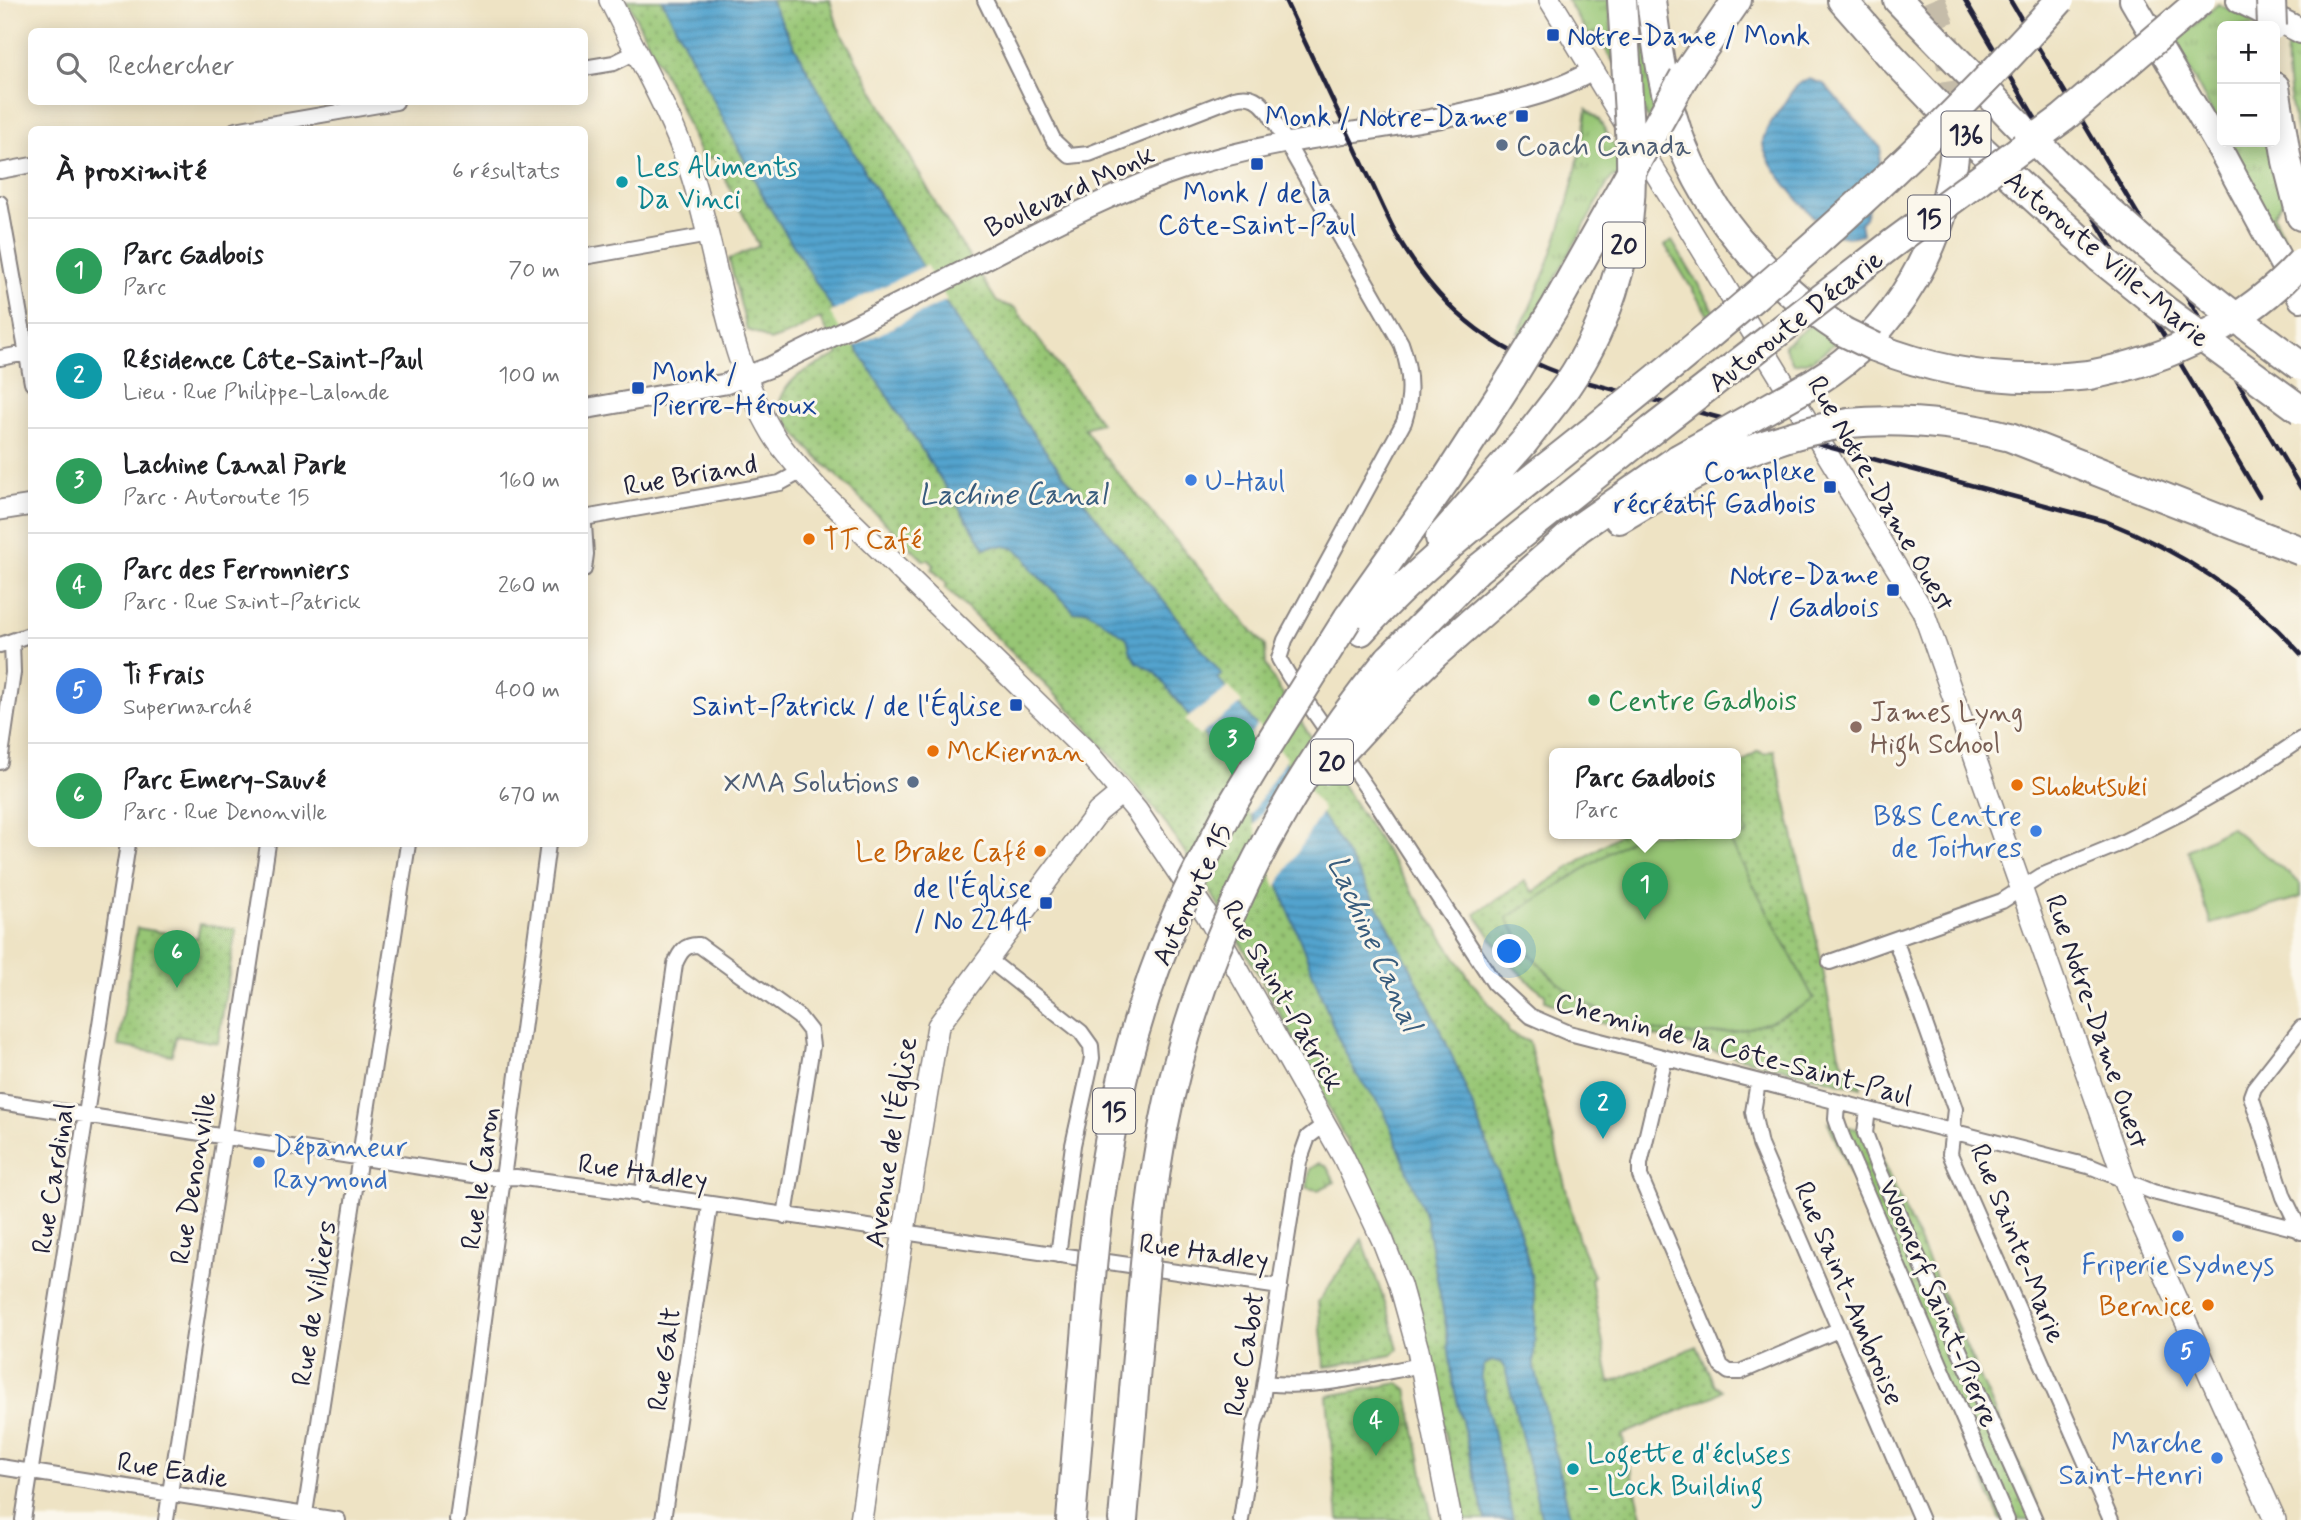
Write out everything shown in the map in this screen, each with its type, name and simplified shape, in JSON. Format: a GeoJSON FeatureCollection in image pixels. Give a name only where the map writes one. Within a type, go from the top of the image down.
{"type":"FeatureCollection","features":[{"type":"Feature","properties":{"kind":"highway","name":"20"},"geometry":{"type":"LineString","coordinates":[[1392,597],[1558,398],[1583,360],[1600,326],[1622,254],[1631,175],[1622,0]]}},
{"type":"Feature","properties":{"kind":"highway"},"geometry":{"type":"LineString","coordinates":[[1651,0],[1671,115],[1687,156],[1708,195],[1734,235],[1763,268],[1795,297],[1844,332],[1875,347],[1920,364],[1970,375],[2028,379],[2089,375],[2159,356],[2206,335],[2250,307],[2301,262]]}},
{"type":"Feature","properties":{"kind":"highway"},"geometry":{"type":"LineString","coordinates":[[1354,624],[1555,307],[1684,78],[1737,0]]}},
{"type":"Feature","properties":{"kind":"highway","name":"Autoroute Ville-Marie"},"geometry":{"type":"LineString","coordinates":[[1842,0],[1969,138],[2100,258],[2301,410]]}},
{"type":"Feature","properties":{"kind":"highway","name":"Autoroute Ville-Marie"},"geometry":{"type":"LineString","coordinates":[[1898,0],[2028,134],[2103,206],[2224,308],[2301,366]]}},
{"type":"Feature","properties":{"kind":"highway","name":"Autoroute Décarie"},"geometry":{"type":"LineString","coordinates":[[1392,597],[1485,517],[1717,329],[1800,257],[1938,127],[2060,0]]}},
{"type":"Feature","properties":{"kind":"highway"},"geometry":{"type":"LineString","coordinates":[[2132,0],[2222,153],[2301,299]]}},
{"type":"Feature","properties":{"kind":"highway","name":"Autoroute Décarie"},"geometry":{"type":"LineString","coordinates":[[1262,851],[1314,760],[1351,706],[1389,659],[1478,569],[1892,244],[2081,103],[2201,0]]}},
{"type":"Feature","properties":{"kind":"highway"},"geometry":{"type":"LineString","coordinates":[[2239,0],[2301,31]]}},
{"type":"Feature","properties":{"kind":"highway"},"geometry":{"type":"LineString","coordinates":[[2271,0],[2272,21]]}},
{"type":"Feature","properties":{"kind":"highway"},"geometry":{"type":"LineString","coordinates":[[2280,117],[2301,216]]}},
{"type":"Feature","properties":{"kind":"highway","name":"20"},"geometry":{"type":"LineString","coordinates":[[1262,851],[1325,770],[1409,679],[1579,528],[1684,468],[1815,382],[1847,359],[1873,334],[1911,284],[1930,248],[1945,204],[1955,148]]}},
{"type":"Feature","properties":{"kind":"highway"},"geometry":{"type":"LineString","coordinates":[[1684,468],[1726,459],[1771,441],[1817,428],[1891,420],[1928,422],[2010,437],[2301,551]]}},
{"type":"Feature","properties":{"kind":"highway","name":"15"},"geometry":{"type":"LineString","coordinates":[[1354,624],[1392,597]]}},
{"type":"Feature","properties":{"kind":"highway","name":"Autoroute 15"},"geometry":{"type":"LineString","coordinates":[[1071,1520],[1096,1223],[1108,1143],[1125,1065],[1145,1000],[1167,939],[1196,874],[1259,761],[1354,624]]}},
{"type":"Feature","properties":{"kind":"highway","name":"Autoroute 15"},"geometry":{"type":"LineString","coordinates":[[1123,1520],[1142,1297],[1158,1157],[1181,1052],[1216,950],[1262,851]]}},
{"type":"Feature","properties":{"kind":"main road","name":"Rue Saint-Patrick"},"geometry":{"type":"LineString","coordinates":[[610,0],[688,165],[709,235],[736,349],[772,432],[817,488],[1054,719],[1121,793],[1168,855],[1207,915],[1348,1165],[1389,1254],[1408,1311],[1422,1365],[1451,1520]]}},
{"type":"Feature","properties":{"kind":"main road","name":"Rue Notre-Dame Ouest"},"geometry":{"type":"LineString","coordinates":[[1550,0],[1923,611],[2125,1181],[2274,1520]]}},
{"type":"Feature","properties":{"kind":"main road","name":"Avenue de l'Église"},"geometry":{"type":"LineString","coordinates":[[861,1520],[938,1026],[1098,812],[1121,793]]}},
{"type":"Feature","properties":{"kind":"street","name":"Chemin de la Côte-Saint-Paul"},"geometry":{"type":"LineString","coordinates":[[985,0],[1054,142],[1070,156],[1089,154],[1241,96],[1260,101],[1396,334],[1407,362],[1410,382],[1409,404],[1401,429],[1283,643],[1280,663],[1378,806],[1484,970],[1519,1009],[1549,1026],[1665,1058],[2092,1167],[2153,1192],[2299,1224]]}},
{"type":"Feature","properties":{"kind":"street"},"geometry":{"type":"LineString","coordinates":[[588,67],[614,63],[636,52]]}},
{"type":"Feature","properties":{"kind":"street","name":"Boulevard Monk"},"geometry":{"type":"LineString","coordinates":[[588,408],[714,386],[747,376],[831,337],[1068,217],[1168,174],[1216,159],[1285,143],[1395,127],[1470,112],[1554,90],[1593,70]]}},
{"type":"Feature","properties":{"kind":"street"},"geometry":{"type":"LineString","coordinates":[[274,126],[381,105]]}},
{"type":"Feature","properties":{"kind":"street"},"geometry":{"type":"LineString","coordinates":[[0,171],[28,166]]}},
{"type":"Feature","properties":{"kind":"street"},"geometry":{"type":"LineString","coordinates":[[0,203],[28,348]]}},
{"type":"Feature","properties":{"kind":"street"},"geometry":{"type":"LineString","coordinates":[[588,256],[709,235]]}},
{"type":"Feature","properties":{"kind":"street"},"geometry":{"type":"LineString","coordinates":[[0,358],[28,353]]}},
{"type":"Feature","properties":{"kind":"street","name":"Rue Briand"},"geometry":{"type":"LineString","coordinates":[[588,517],[780,483],[802,471]]}},
{"type":"Feature","properties":{"kind":"street"},"geometry":{"type":"LineString","coordinates":[[0,510],[28,506]]}},
{"type":"Feature","properties":{"kind":"street"},"geometry":{"type":"LineString","coordinates":[[0,762],[13,673],[6,643],[28,635]]}},
{"type":"Feature","properties":{"kind":"street"},"geometry":{"type":"LineString","coordinates":[[1830,962],[2002,901],[2041,876],[2119,844],[2181,813],[2249,774],[2301,739]]}},
{"type":"Feature","properties":{"kind":"street","name":"Rue Cardinal"},"geometry":{"type":"LineString","coordinates":[[23,1520],[128,847]]}},
{"type":"Feature","properties":{"kind":"street","name":"Rue Denonville"},"geometry":{"type":"LineString","coordinates":[[166,1520],[268,847]]}},
{"type":"Feature","properties":{"kind":"street","name":"Rue de Villiers"},"geometry":{"type":"LineString","coordinates":[[305,1517],[408,847]]}},
{"type":"Feature","properties":{"kind":"street","name":"Rue le Caron"},"geometry":{"type":"LineString","coordinates":[[457,1520],[548,847]]}},
{"type":"Feature","properties":{"kind":"street","name":"Rue Sainte-Marie"},"geometry":{"type":"LineString","coordinates":[[1895,939],[1955,1109],[1950,1154],[2110,1520]]}},
{"type":"Feature","properties":{"kind":"street"},"geometry":{"type":"LineString","coordinates":[[642,1195],[676,964],[682,950],[687,946],[699,945],[799,1017],[810,1031],[812,1046],[785,1216]]}},
{"type":"Feature","properties":{"kind":"street"},"geometry":{"type":"LineString","coordinates":[[988,959],[1081,1032],[1091,1045],[1092,1058],[1073,1146],[1058,1255]]}},
{"type":"Feature","properties":{"kind":"street"},"geometry":{"type":"LineString","coordinates":[[2299,1224],[2284,1198],[2251,1096],[2254,1088],[2301,1028]]}},
{"type":"Feature","properties":{"kind":"street"},"geometry":{"type":"LineString","coordinates":[[1665,1058],[1640,1164],[1640,1176],[1721,1366],[1730,1372],[1740,1372],[1838,1330]]}},
{"type":"Feature","properties":{"kind":"street","name":"Rue Saint-Ambroise"},"geometry":{"type":"LineString","coordinates":[[1758,1082],[1753,1112],[1758,1138],[1921,1520]]}},
{"type":"Feature","properties":{"kind":"street","name":"Rue Hadley"},"geometry":{"type":"LineString","coordinates":[[0,1102],[492,1178],[516,1177],[1280,1287]]}},
{"type":"Feature","properties":{"kind":"street","name":"Woonerf Saint-Pierre"},"geometry":{"type":"LineString","coordinates":[[1837,1103],[1836,1119],[1842,1136],[2007,1520]]}},
{"type":"Feature","properties":{"kind":"street","name":"Woonerf Saint-Pierre"},"geometry":{"type":"LineString","coordinates":[[1868,1110],[1865,1133],[1869,1144],[2035,1520]]}},
{"type":"Feature","properties":{"kind":"street","name":"Rue Cabot"},"geometry":{"type":"LineString","coordinates":[[1241,1520],[1300,1156],[1308,1137],[1325,1124]]}},
{"type":"Feature","properties":{"kind":"street","name":"Rue Galt"},"geometry":{"type":"LineString","coordinates":[[663,1520],[710,1206]]}},
{"type":"Feature","properties":{"kind":"street"},"geometry":{"type":"LineString","coordinates":[[1265,1383],[1310,1383],[1422,1365]]}},
{"type":"Feature","properties":{"kind":"street","name":"Rue Eadie"},"geometry":{"type":"LineString","coordinates":[[0,1468],[170,1492],[305,1517],[338,1520]]}},
{"type":"Feature","properties":{"kind":"green space"},"geometry":{"type":"Polygon","coordinates":[[[627,0],[830,0],[838,27],[939,209],[997,302],[1015,308],[1101,423],[1084,428],[1103,455],[1265,646],[1266,665],[1271,676],[1471,981],[1507,1026],[1509,1033],[1529,1042],[1579,1241],[1594,1276],[1591,1279],[1610,1383],[1697,1346],[1714,1384],[1722,1390],[1714,1396],[1622,1435],[1643,1520],[1461,1520],[1433,1368],[1408,1278],[1374,1195],[1267,989],[1205,882],[1161,817],[1112,756],[1067,706],[945,587],[947,584],[932,569],[934,566],[929,560],[923,560],[806,446],[789,424],[780,401],[790,383],[804,372],[839,354],[820,318],[770,341],[747,330],[729,259],[759,246],[714,157],[703,160],[677,100],[627,0]]]}},
{"type":"Feature","properties":{"kind":"green space"},"geometry":{"type":"Polygon","coordinates":[[[1567,0],[1609,0],[1614,63],[1595,32],[1589,36],[1567,0]]]}},
{"type":"Feature","properties":{"kind":"green space"},"geometry":{"type":"Polygon","coordinates":[[[1628,0],[1640,0],[1658,106],[1649,121],[1640,106],[1643,103],[1639,96],[1628,0]]]}},
{"type":"Feature","properties":{"kind":"green space"},"geometry":{"type":"Polygon","coordinates":[[[2218,4],[2253,21],[2217,21],[2217,122],[2175,43],[2218,4]]]}},
{"type":"Feature","properties":{"kind":"green space"},"geometry":{"type":"Polygon","coordinates":[[[2289,38],[2301,44],[2301,154],[2288,79],[2289,38]]]}},
{"type":"Feature","properties":{"kind":"green space"},"geometry":{"type":"Polygon","coordinates":[[[1587,109],[1599,120],[1643,193],[1614,176],[1609,181],[1524,336],[1518,333],[1542,279],[1570,196],[1587,109]]]}},
{"type":"Feature","properties":{"kind":"green space"},"geometry":{"type":"Polygon","coordinates":[[[2231,147],[2271,147],[2284,200],[2273,215],[2290,251],[2297,246],[2298,248],[2288,259],[2231,147]]]}},
{"type":"Feature","properties":{"kind":"green space"},"geometry":{"type":"Polygon","coordinates":[[[1672,241],[1715,312],[1709,317],[1665,245],[1672,241]]]}},
{"type":"Feature","properties":{"kind":"green space"},"geometry":{"type":"Polygon","coordinates":[[[1813,323],[1840,339],[1813,360],[1793,364],[1784,345],[1813,323]]]}},
{"type":"Feature","properties":{"kind":"green space"},"geometry":{"type":"Polygon","coordinates":[[[1774,750],[1820,955],[1839,1054],[1851,1078],[1861,1084],[1861,1088],[1590,1020],[1545,1001],[1545,994],[1514,967],[1475,914],[1525,881],[1533,892],[1612,839],[1741,839],[1741,764],[1758,751],[1765,754],[1774,750]]]}},
{"type":"Feature","properties":{"kind":"green space"},"geometry":{"type":"Polygon","coordinates":[[[1741,821],[1748,833],[1741,837],[1741,821]]]}},
{"type":"Feature","properties":{"kind":"green space"},"geometry":{"type":"Polygon","coordinates":[[[2231,827],[2301,884],[2301,897],[2211,924],[2188,850],[2231,827]]]}},
{"type":"Feature","properties":{"kind":"green space"},"geometry":{"type":"Polygon","coordinates":[[[1631,839],[1738,839],[1731,843],[1814,999],[1772,1021],[1729,1032],[1685,1034],[1642,1028],[1602,1012],[1565,988],[1533,957],[1507,918],[1631,839]]]}},
{"type":"Feature","properties":{"kind":"green space"},"geometry":{"type":"Polygon","coordinates":[[[200,924],[236,929],[218,1043],[176,1036],[172,1055],[118,1046],[137,928],[197,938],[200,924]]]}},
{"type":"Feature","properties":{"kind":"green space"},"geometry":{"type":"Polygon","coordinates":[[[1828,1122],[1870,1132],[2044,1520],[2001,1520],[1828,1122]]]}},
{"type":"Feature","properties":{"kind":"green space"},"geometry":{"type":"Polygon","coordinates":[[[1319,1163],[1326,1165],[1335,1182],[1318,1190],[1307,1188],[1310,1169],[1319,1163]]]}},
{"type":"Feature","properties":{"kind":"green space"},"geometry":{"type":"Polygon","coordinates":[[[1362,1239],[1390,1317],[1398,1349],[1392,1355],[1325,1367],[1318,1302],[1362,1239]]]}},
{"type":"Feature","properties":{"kind":"green space"},"geometry":{"type":"Polygon","coordinates":[[[1399,1383],[1407,1389],[1432,1520],[1338,1520],[1327,1396],[1399,1383]]]}},
{"type":"Feature","properties":{"kind":"water","name":"Lachine Canal"},"geometry":{"type":"Polygon","coordinates":[[[662,0],[770,0],[830,111],[894,220],[996,380],[1078,493],[1222,675],[1218,678],[1291,770],[1350,860],[1404,955],[1451,1053],[1515,1218],[1526,1251],[1534,1296],[1534,1370],[1571,1520],[1542,1520],[1505,1368],[1500,1362],[1492,1361],[1484,1365],[1481,1378],[1513,1520],[1485,1520],[1453,1383],[1446,1327],[1425,1215],[1384,1111],[1356,1074],[1337,1036],[1242,790],[1229,768],[1156,673],[1137,662],[1127,638],[1086,610],[1074,612],[1034,572],[1018,551],[1004,546],[985,548],[765,200],[662,0]]]}},
{"type":"Feature","properties":{"kind":"water"},"geometry":{"type":"Polygon","coordinates":[[[1809,79],[1824,84],[1881,148],[1879,170],[1865,218],[1860,223],[1862,234],[1842,236],[1823,226],[1780,177],[1765,152],[1763,143],[1770,123],[1793,89],[1809,79]]]}},
{"type":"Feature","properties":{"kind":"pier"},"geometry":{"type":"Polygon","coordinates":[[[926,265],[947,300],[852,348],[830,313],[926,265]]]}},
{"type":"Feature","properties":{"kind":"pier"},"geometry":{"type":"Polygon","coordinates":[[[1229,687],[1242,703],[1199,736],[1185,720],[1229,687]]]}},
{"type":"Feature","properties":{"kind":"pier"},"geometry":{"type":"Polygon","coordinates":[[[1257,724],[1286,758],[1250,816],[1227,772],[1257,724]]]}},
{"type":"Feature","properties":{"kind":"pier"},"geometry":{"type":"Polygon","coordinates":[[[1291,764],[1323,810],[1276,888],[1254,826],[1291,764]]]}},
{"type":"Feature","properties":{"kind":"tunnel"},"geometry":{"type":"LineString","coordinates":[[1931,0],[1950,62],[1956,128]]}},
{"type":"Feature","properties":{"kind":"railway"},"geometry":{"type":"LineString","coordinates":[[1285,0],[1400,241],[1436,291],[1477,329],[1500,345],[1552,371],[1582,381],[2105,521],[2160,546],[2211,576],[2258,612],[2301,654]]}},
{"type":"Feature","properties":{"kind":"railway"},"geometry":{"type":"LineString","coordinates":[[1965,0],[2259,496]]}},
{"type":"Feature","properties":{"kind":"railway"},"geometry":{"type":"LineString","coordinates":[[2010,0],[2301,488]]}},
{"type":"Feature","properties":{"kind":"place","name":"Notre-Dame / Monk"},"geometry":{"type":"Point","coordinates":[1553,35]}},
{"type":"Feature","properties":{"kind":"place","name":"Monk / Notre-Dame"},"geometry":{"type":"Point","coordinates":[1522,116]}},
{"type":"Feature","properties":{"kind":"place","name":"Coach Canada"},"geometry":{"type":"Point","coordinates":[1502,145]}},
{"type":"Feature","properties":{"kind":"place","name":"Monk / de la Côte-Saint-Paul"},"geometry":{"type":"Point","coordinates":[1257,164]}},
{"type":"Feature","properties":{"kind":"place","name":"Les Aliments Da Vinci"},"geometry":{"type":"Point","coordinates":[622,182]}},
{"type":"Feature","properties":{"kind":"place","name":"Monk / Pierre-Héroux"},"geometry":{"type":"Point","coordinates":[638,388]}},
{"type":"Feature","properties":{"kind":"place","name":"U-Haul"},"geometry":{"type":"Point","coordinates":[1191,480]}},
{"type":"Feature","properties":{"kind":"place","name":"Complexe récréatif Gadbois"},"geometry":{"type":"Point","coordinates":[1830,487]}},
{"type":"Feature","properties":{"kind":"place","name":"TT Café"},"geometry":{"type":"Point","coordinates":[809,539]}},
{"type":"Feature","properties":{"kind":"place","name":"Notre-Dame / Gadbois"},"geometry":{"type":"Point","coordinates":[1893,590]}},
{"type":"Feature","properties":{"kind":"place","name":"Centre Gadbois"},"geometry":{"type":"Point","coordinates":[1594,700]}},
{"type":"Feature","properties":{"kind":"place","name":"Saint-Patrick / de l'Église"},"geometry":{"type":"Point","coordinates":[1016,705]}},
{"type":"Feature","properties":{"kind":"place","name":"James Lyng High School"},"geometry":{"type":"Point","coordinates":[1856,727]}},
{"type":"Feature","properties":{"kind":"place","name":"McKiernan"},"geometry":{"type":"Point","coordinates":[933,751]}},
{"type":"Feature","properties":{"kind":"place","name":"Lachine Canal Park"},"geometry":{"type":"Point","coordinates":[1232,775]}},
{"type":"Feature","properties":{"kind":"place","name":"XMA Solutions"},"geometry":{"type":"Point","coordinates":[913,782]}},
{"type":"Feature","properties":{"kind":"place","name":"Shokutsuki"},"geometry":{"type":"Point","coordinates":[2017,785]}},
{"type":"Feature","properties":{"kind":"place","name":"B&S Centre de Toitures"},"geometry":{"type":"Point","coordinates":[2036,831]}},
{"type":"Feature","properties":{"kind":"place","name":"Le Brake Café"},"geometry":{"type":"Point","coordinates":[1040,851]}},
{"type":"Feature","properties":{"kind":"place","name":"de l'Église / No 2244"},"geometry":{"type":"Point","coordinates":[1046,903]}},
{"type":"Feature","properties":{"kind":"place","name":"Parc Gadbois"},"geometry":{"type":"Point","coordinates":[1645,920]}},
{"type":"Feature","properties":{"kind":"place","name":"Parc Emery-Sauvé"},"geometry":{"type":"Point","coordinates":[177,988]}},
{"type":"Feature","properties":{"kind":"place","name":"Résidence Côte-Saint-Paul"},"geometry":{"type":"Point","coordinates":[1603,1139]}},
{"type":"Feature","properties":{"kind":"place","name":"Dépanneur Raymond"},"geometry":{"type":"Point","coordinates":[259,1162]}},
{"type":"Feature","properties":{"kind":"place","name":"Friperie Sydneys"},"geometry":{"type":"Point","coordinates":[2178,1236]}},
{"type":"Feature","properties":{"kind":"place","name":"Bernice"},"geometry":{"type":"Point","coordinates":[2208,1305]}},
{"type":"Feature","properties":{"kind":"place","name":"Ti Frais"},"geometry":{"type":"Point","coordinates":[2187,1387]}},
{"type":"Feature","properties":{"kind":"place","name":"Parc des Ferronniers"},"geometry":{"type":"Point","coordinates":[1376,1456]}},
{"type":"Feature","properties":{"kind":"place","name":"Marche Saint-Henri"},"geometry":{"type":"Point","coordinates":[2217,1458]}},
{"type":"Feature","properties":{"kind":"place","name":"Logette d'écluses - Lock Building"},"geometry":{"type":"Point","coordinates":[1573,1469]}}]}
